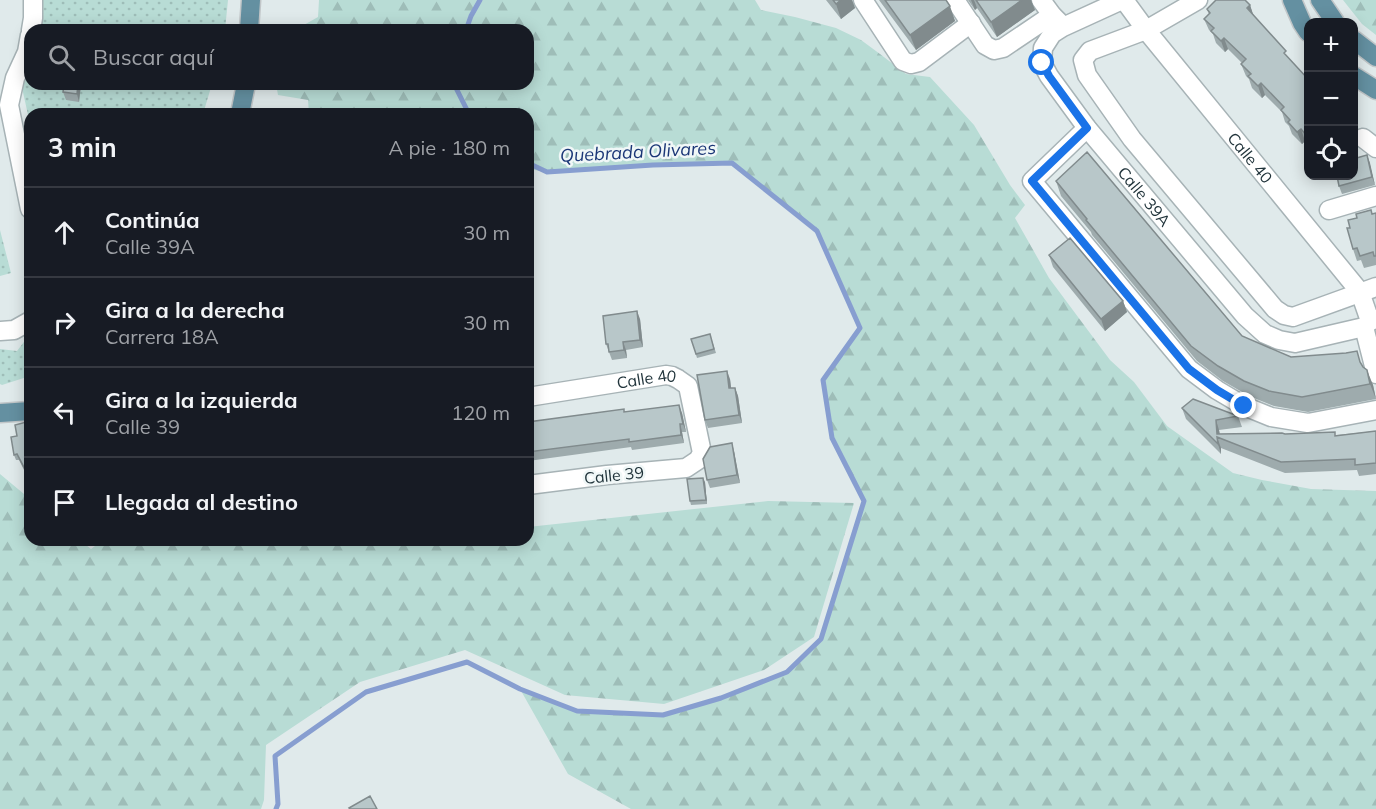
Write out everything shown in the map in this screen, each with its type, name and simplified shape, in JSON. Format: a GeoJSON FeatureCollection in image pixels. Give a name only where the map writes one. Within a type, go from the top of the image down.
{"type":"FeatureCollection","features":[{"type":"Feature","properties":{"kind":"main road"},"geometry":{"type":"LineString","coordinates":[[249,24],[250,0]]}},
{"type":"Feature","properties":{"kind":"main road"},"geometry":{"type":"LineString","coordinates":[[1292,0],[1304,25]]}},
{"type":"Feature","properties":{"kind":"main road"},"geometry":{"type":"LineString","coordinates":[[1320,0],[1332,18]]}},
{"type":"Feature","properties":{"kind":"main road"},"geometry":{"type":"LineString","coordinates":[[1358,44],[1376,57]]}},
{"type":"Feature","properties":{"kind":"main road"},"geometry":{"type":"LineString","coordinates":[[1358,79],[1376,90]]}},
{"type":"Feature","properties":{"kind":"main road"},"geometry":{"type":"LineString","coordinates":[[241,108],[245,90]]}},
{"type":"Feature","properties":{"kind":"main road"},"geometry":{"type":"LineString","coordinates":[[0,413],[24,411]]}},
{"type":"Feature","properties":{"kind":"street"},"geometry":{"type":"LineString","coordinates":[[32,24],[33,0]]}},
{"type":"Feature","properties":{"kind":"street"},"geometry":{"type":"LineString","coordinates":[[863,0],[903,60],[911,64],[919,62],[971,23]]}},
{"type":"Feature","properties":{"kind":"street"},"geometry":{"type":"LineString","coordinates":[[955,0],[985,45],[994,50],[1003,48],[1052,14],[1123,0]]}},
{"type":"Feature","properties":{"kind":"street","name":"Calle 40"},"geometry":{"type":"LineString","coordinates":[[1123,0],[1146,30],[1368,289],[1376,374]]}},
{"type":"Feature","properties":{"kind":"street"},"geometry":{"type":"LineString","coordinates":[[1146,30],[1198,0]]}},
{"type":"Feature","properties":{"kind":"street","name":"Calle 39A"},"geometry":{"type":"LineString","coordinates":[[1052,14],[1052,34],[1043,48],[1042,63],[1049,76],[1087,128],[1245,316],[1265,334],[1295,343],[1370,322]]}},
{"type":"Feature","properties":{"kind":"street","name":"Calle 39A"},"geometry":{"type":"LineString","coordinates":[[1146,30],[1090,51],[1083,60],[1087,75],[1132,139],[1275,309],[1284,315],[1293,317],[1368,289]]}},
{"type":"Feature","properties":{"kind":"street"},"geometry":{"type":"LineString","coordinates":[[24,58],[15,78],[9,105],[24,179]]}},
{"type":"Feature","properties":{"kind":"street"},"geometry":{"type":"LineString","coordinates":[[1087,128],[1032,181],[1189,369],[1244,406],[1271,417],[1308,423],[1376,410]]}},
{"type":"Feature","properties":{"kind":"street"},"geometry":{"type":"LineString","coordinates":[[1329,210],[1376,196]]}},
{"type":"Feature","properties":{"kind":"street"},"geometry":{"type":"LineString","coordinates":[[0,331],[14,330],[24,324]]}},
{"type":"Feature","properties":{"kind":"street","name":"Calle 40"},"geometry":{"type":"LineString","coordinates":[[534,396],[616,384],[640,378],[672,376],[687,386],[702,453],[699,460]]}},
{"type":"Feature","properties":{"kind":"street","name":"Calle 39"},"geometry":{"type":"LineString","coordinates":[[534,484],[686,468],[699,460]]}},
{"type":"Feature","properties":{"kind":"green space"},"geometry":{"type":"Polygon","coordinates":[[[27,0],[228,0],[226,24],[24,24],[24,90],[210,90],[205,108],[26,108],[17,65],[27,0]]]}},
{"type":"Feature","properties":{"kind":"green space"},"geometry":{"type":"Polygon","coordinates":[[[319,0],[755,0],[761,10],[836,28],[861,40],[906,74],[930,77],[974,125],[1010,185],[1025,205],[1015,218],[1049,278],[1110,360],[1134,382],[1167,426],[1233,473],[1311,489],[1376,491],[1376,809],[631,809],[568,774],[520,689],[577,711],[663,715],[721,698],[787,672],[821,639],[864,501],[832,438],[823,380],[860,328],[817,231],[732,163],[653,165],[547,172],[534,170],[534,108],[309,108],[308,100],[278,95],[277,90],[534,90],[534,24],[306,24],[318,17],[319,0]]]}},
{"type":"Feature","properties":{"kind":"green space"},"geometry":{"type":"Polygon","coordinates":[[[1343,0],[1376,0],[1376,35],[1357,18],[1343,0]]]}},
{"type":"Feature","properties":{"kind":"green space"},"geometry":{"type":"Polygon","coordinates":[[[0,230],[11,273],[0,276],[0,230]]]}},
{"type":"Feature","properties":{"kind":"green space"},"geometry":{"type":"Polygon","coordinates":[[[24,342],[24,378],[2,385],[0,384],[0,349],[17,351],[24,342]]]}},
{"type":"Feature","properties":{"kind":"green space"},"geometry":{"type":"Polygon","coordinates":[[[0,474],[24,494],[24,546],[87,546],[91,549],[95,546],[534,546],[534,526],[768,501],[854,503],[814,637],[764,670],[664,704],[565,695],[465,650],[360,682],[266,745],[264,800],[261,809],[0,809],[0,474]]]}},
{"type":"Feature","properties":{"kind":"building"},"geometry":{"type":"Polygon","coordinates":[[[885,0],[946,0],[950,6],[910,35],[885,0]]]}},
{"type":"Feature","properties":{"kind":"building"},"geometry":{"type":"Polygon","coordinates":[[[976,0],[1022,0],[991,22],[976,0]]]}},
{"type":"Feature","properties":{"kind":"building"},"geometry":{"type":"Polygon","coordinates":[[[1216,0],[1245,0],[1250,5],[1247,8],[1304,75],[1304,132],[1301,129],[1297,132],[1281,110],[1284,107],[1261,83],[1258,86],[1248,76],[1251,74],[1241,64],[1246,59],[1224,38],[1221,41],[1211,31],[1214,28],[1204,19],[1210,13],[1207,9],[1216,0]]]}},
{"type":"Feature","properties":{"kind":"building"},"geometry":{"type":"Polygon","coordinates":[[[63,90],[77,90],[77,94],[63,92],[63,90]]]}},
{"type":"Feature","properties":{"kind":"building"},"geometry":{"type":"Polygon","coordinates":[[[1087,152],[1242,336],[1291,357],[1357,351],[1360,362],[1367,370],[1370,384],[1302,397],[1269,391],[1244,381],[1218,366],[1191,346],[1056,181],[1087,152]]]}},
{"type":"Feature","properties":{"kind":"building"},"geometry":{"type":"Polygon","coordinates":[[[1367,155],[1372,177],[1339,186],[1338,180],[1358,180],[1358,158],[1367,155]]]}},
{"type":"Feature","properties":{"kind":"building"},"geometry":{"type":"Polygon","coordinates":[[[1371,210],[1372,214],[1376,213],[1376,256],[1373,252],[1360,256],[1357,248],[1353,249],[1347,228],[1350,228],[1348,220],[1357,218],[1356,214],[1371,210]]]}},
{"type":"Feature","properties":{"kind":"building"},"geometry":{"type":"Polygon","coordinates":[[[1070,238],[1123,301],[1101,319],[1049,255],[1070,238]]]}},
{"type":"Feature","properties":{"kind":"building"},"geometry":{"type":"Polygon","coordinates":[[[637,311],[640,340],[623,342],[624,350],[609,352],[603,316],[637,311]]]}},
{"type":"Feature","properties":{"kind":"building"},"geometry":{"type":"Polygon","coordinates":[[[710,334],[714,349],[696,354],[691,339],[710,334]]]}},
{"type":"Feature","properties":{"kind":"building"},"geometry":{"type":"Polygon","coordinates":[[[727,371],[729,388],[735,388],[739,415],[705,420],[697,375],[727,371]]]}},
{"type":"Feature","properties":{"kind":"building"},"geometry":{"type":"Polygon","coordinates":[[[1193,399],[1238,416],[1216,420],[1217,434],[1335,432],[1335,436],[1376,431],[1376,463],[1355,465],[1355,459],[1281,462],[1217,437],[1218,444],[1182,408],[1193,399]]]}},
{"type":"Feature","properties":{"kind":"building"},"geometry":{"type":"Polygon","coordinates":[[[679,405],[683,424],[680,424],[681,435],[534,451],[534,421],[624,409],[624,412],[679,405]]]}},
{"type":"Feature","properties":{"kind":"building"},"geometry":{"type":"Polygon","coordinates":[[[24,423],[24,467],[17,454],[14,455],[11,437],[17,436],[15,425],[24,423]]]}},
{"type":"Feature","properties":{"kind":"building"},"geometry":{"type":"Polygon","coordinates":[[[732,443],[737,475],[707,480],[703,459],[710,447],[732,443]]]}},
{"type":"Feature","properties":{"kind":"building"},"geometry":{"type":"Polygon","coordinates":[[[703,478],[706,500],[690,501],[687,479],[703,478]]]}},
{"type":"Feature","properties":{"kind":"building"},"geometry":{"type":"Polygon","coordinates":[[[370,796],[377,809],[349,808],[370,796]]]}},
{"type":"Feature","properties":{"kind":"waterway","name":"Quebrada Olivares"},"geometry":{"type":"LineString","coordinates":[[468,24],[480,0]]}},
{"type":"Feature","properties":{"kind":"waterway","name":"Quebrada Olivares"},"geometry":{"type":"LineString","coordinates":[[457,90],[466,108]]}},
{"type":"Feature","properties":{"kind":"waterway","name":"Quebrada Olivares"},"geometry":{"type":"LineString","coordinates":[[276,809],[278,804],[275,756],[366,692],[467,662],[520,689],[577,711],[663,715],[721,698],[787,672],[821,639],[864,501],[832,438],[823,380],[860,328],[817,231],[732,163],[653,165],[547,172],[534,166]]}},
{"type":"Feature","properties":{"kind":"route"},"geometry":{"type":"LineString","coordinates":[[1042,63],[1087,128],[1032,181],[1189,369],[1244,406]]}}]}
